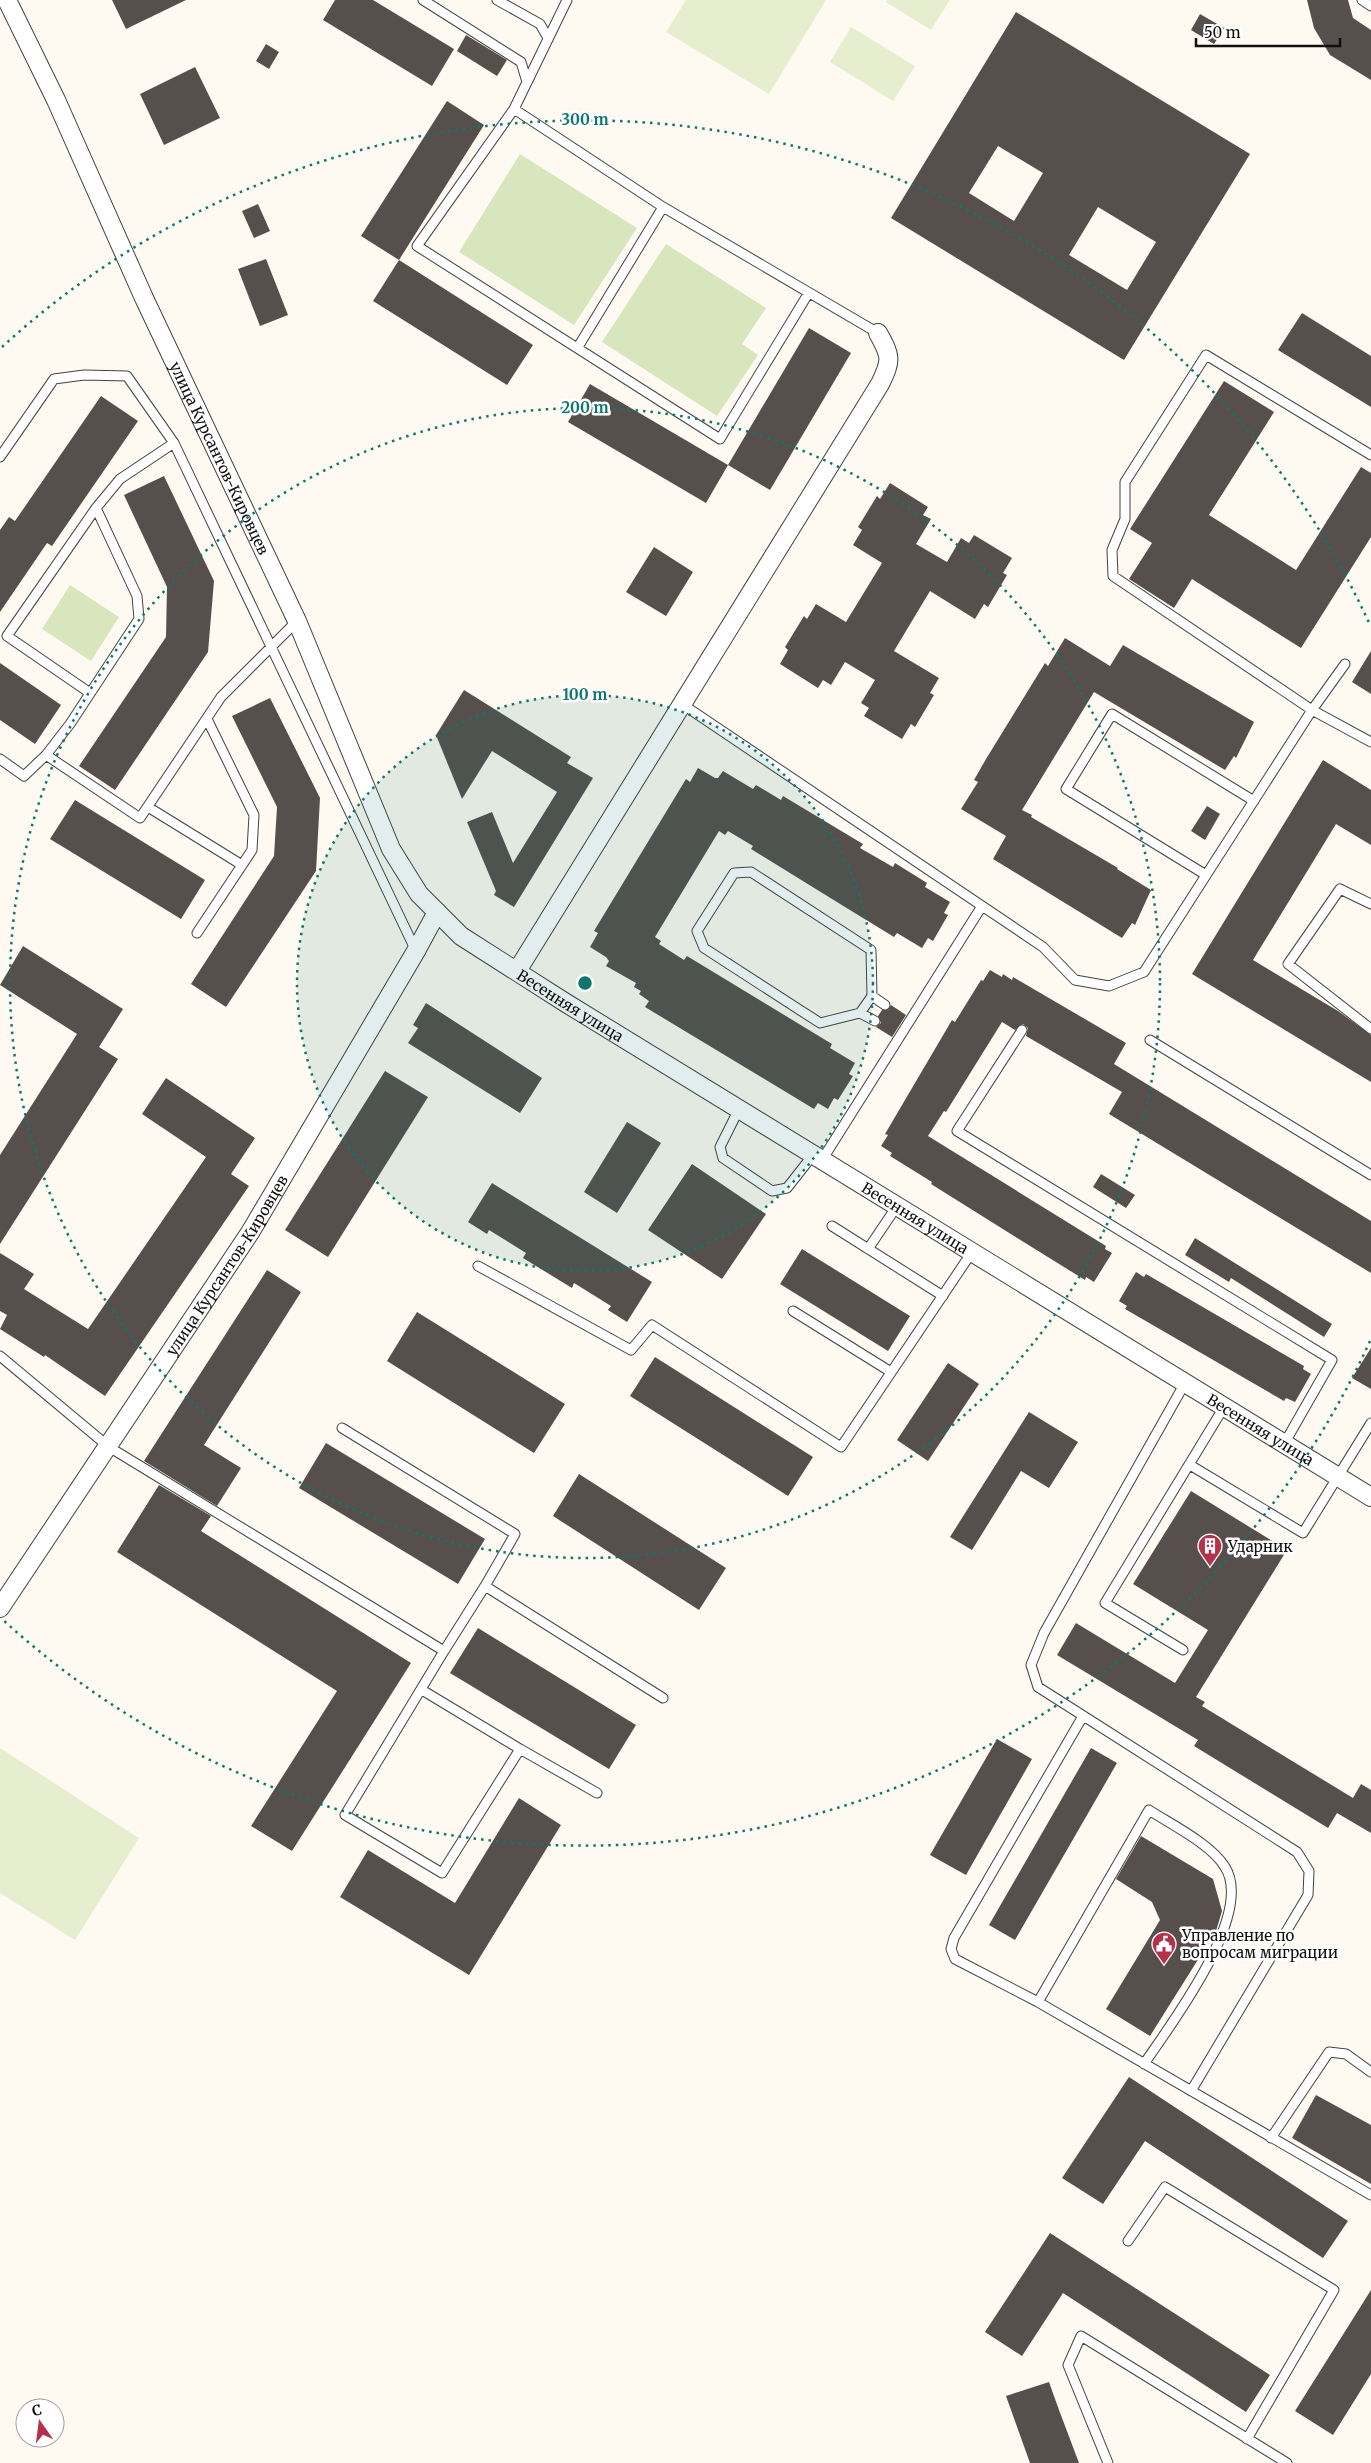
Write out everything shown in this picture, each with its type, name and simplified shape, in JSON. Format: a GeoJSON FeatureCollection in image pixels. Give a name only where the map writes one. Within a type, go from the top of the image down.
{"type":"FeatureCollection","features":[{"type":"Feature","properties":{"kind":"street","name":"улица Курсантов-Кировцев"},"geometry":{"type":"LineString","coordinates":[[7,0],[56,100],[144,298],[297,621],[391,848],[419,894],[461,936]]}},
{"type":"Feature","properties":{"kind":"street"},"geometry":{"type":"LineString","coordinates":[[517,972],[880,384],[889,366],[889,353],[878,333]]}},
{"type":"Feature","properties":{"kind":"street","name":"улица Курсантов-Кировцев"},"geometry":{"type":"LineString","coordinates":[[0,1608],[109,1447],[251,1231],[416,951],[437,912]]}},
{"type":"Feature","properties":{"kind":"street","name":"Весенняя улица"},"geometry":{"type":"LineString","coordinates":[[461,936],[1371,1497]]}},
{"type":"Feature","properties":{"kind":"lane"},"geometry":{"type":"LineString","coordinates":[[423,0],[521,62],[527,82]]}},
{"type":"Feature","properties":{"kind":"lane"},"geometry":{"type":"LineString","coordinates":[[497,0],[540,24],[548,38]]}},
{"type":"Feature","properties":{"kind":"lane"},"geometry":{"type":"LineString","coordinates":[[567,0],[514,109],[417,246],[720,439],[808,294]]}},
{"type":"Feature","properties":{"kind":"lane"},"geometry":{"type":"LineString","coordinates":[[1362,0],[1371,6]]}},
{"type":"Feature","properties":{"kind":"lane"},"geometry":{"type":"LineString","coordinates":[[514,109],[663,207],[808,294],[878,333]]}},
{"type":"Feature","properties":{"kind":"lane"},"geometry":{"type":"LineString","coordinates":[[578,347],[663,207]]}},
{"type":"Feature","properties":{"kind":"lane"},"geometry":{"type":"LineString","coordinates":[[1371,455],[1206,354],[1125,482],[1125,519],[1112,550],[1112,576],[1312,710],[1371,742]]}},
{"type":"Feature","properties":{"kind":"lane"},"geometry":{"type":"LineString","coordinates":[[0,457],[54,379],[84,376],[127,376],[174,444],[416,951]]}},
{"type":"Feature","properties":{"kind":"lane"},"geometry":{"type":"LineString","coordinates":[[90,693],[7,636],[96,508],[120,479],[174,444]]}},
{"type":"Feature","properties":{"kind":"lane"},"geometry":{"type":"LineString","coordinates":[[0,759],[24,776],[46,755],[139,619],[138,596],[96,508]]}},
{"type":"Feature","properties":{"kind":"lane"},"geometry":{"type":"LineString","coordinates":[[46,755],[140,818],[221,697],[297,621]]}},
{"type":"Feature","properties":{"kind":"lane"},"geometry":{"type":"LineString","coordinates":[[682,704],[1044,947],[1075,980],[1109,986],[1144,972],[1312,710],[1345,664]]}},
{"type":"Feature","properties":{"kind":"lane"},"geometry":{"type":"LineString","coordinates":[[1206,875],[1066,789],[1112,714],[1254,801]]}},
{"type":"Feature","properties":{"kind":"lane"},"geometry":{"type":"LineString","coordinates":[[197,933],[252,850],[254,815],[207,719]]}},
{"type":"Feature","properties":{"kind":"lane"},"geometry":{"type":"LineString","coordinates":[[148,807],[242,865]]}},
{"type":"Feature","properties":{"kind":"lane"},"geometry":{"type":"LineString","coordinates":[[751,872],[871,950],[872,996],[860,1013],[820,1023],[704,948],[697,931],[734,873],[751,872]]}},
{"type":"Feature","properties":{"kind":"lane"},"geometry":{"type":"LineString","coordinates":[[1371,904],[1340,889],[1288,964],[1371,1029]]}},
{"type":"Feature","properties":{"kind":"lane"},"geometry":{"type":"LineString","coordinates":[[739,1109],[720,1147],[723,1158],[772,1192],[787,1188],[818,1157],[982,906]]}},
{"type":"Feature","properties":{"kind":"lane"},"geometry":{"type":"LineString","coordinates":[[872,996],[885,1005]]}},
{"type":"Feature","properties":{"kind":"lane"},"geometry":{"type":"LineString","coordinates":[[860,1013],[875,1021]]}},
{"type":"Feature","properties":{"kind":"lane"},"geometry":{"type":"LineString","coordinates":[[1022,1030],[957,1131],[1332,1360],[1284,1444]]}},
{"type":"Feature","properties":{"kind":"lane"},"geometry":{"type":"LineString","coordinates":[[1150,1040],[1371,1174]]}},
{"type":"Feature","properties":{"kind":"lane"},"geometry":{"type":"LineString","coordinates":[[868,1249],[897,1206]]}},
{"type":"Feature","properties":{"kind":"lane"},"geometry":{"type":"LineString","coordinates":[[832,1226],[942,1296]]}},
{"type":"Feature","properties":{"kind":"lane"},"geometry":{"type":"LineString","coordinates":[[478,1266],[631,1350],[652,1325],[841,1447],[972,1252]]}},
{"type":"Feature","properties":{"kind":"lane"},"geometry":{"type":"LineString","coordinates":[[792,1311],[891,1372]]}},
{"type":"Feature","properties":{"kind":"lane"},"geometry":{"type":"LineString","coordinates":[[0,1356],[109,1447],[444,1651]]}},
{"type":"Feature","properties":{"kind":"lane"},"geometry":{"type":"LineString","coordinates":[[1185,1383],[1044,1633],[1031,1665],[1038,1687],[1297,1852],[1309,1871],[1308,1895],[1191,2091]]}},
{"type":"Feature","properties":{"kind":"lane"},"geometry":{"type":"LineString","coordinates":[[1183,1650],[1105,1604],[1224,1407]]}},
{"type":"Feature","properties":{"kind":"lane"},"geometry":{"type":"LineString","coordinates":[[1190,1465],[1303,1533],[1371,1423]]}},
{"type":"Feature","properties":{"kind":"lane"},"geometry":{"type":"LineString","coordinates":[[342,1428],[515,1534],[345,1815],[442,1873],[520,1748]]}},
{"type":"Feature","properties":{"kind":"lane"},"geometry":{"type":"LineString","coordinates":[[484,1586],[663,1698]]}},
{"type":"Feature","properties":{"kind":"lane"},"geometry":{"type":"LineString","coordinates":[[422,1690],[598,1793]]}},
{"type":"Feature","properties":{"kind":"lane"},"geometry":{"type":"LineString","coordinates":[[1083,1716],[954,1938],[951,1949],[955,1959],[1038,2002],[1371,2195]]}},
{"type":"Feature","properties":{"kind":"lane"},"geometry":{"type":"LineString","coordinates":[[1038,2002],[1149,1810],[1216,1854],[1226,1868],[1231,1882],[1231,1904],[1220,1942],[1190,1996],[1144,2064]]}},
{"type":"Feature","properties":{"kind":"lane"},"geometry":{"type":"LineString","coordinates":[[1272,2138],[1329,2052],[1346,2054],[1371,2072]]}},
{"type":"Feature","properties":{"kind":"lane"},"geometry":{"type":"LineString","coordinates":[[1128,2241],[1165,2187],[1334,2290],[1247,2439]]}},
{"type":"Feature","properties":{"kind":"lane"},"geometry":{"type":"LineString","coordinates":[[1108,2463],[1068,2365],[1081,2336],[1287,2463]]}},
{"type":"Feature","properties":{"kind":"green space"},"geometry":{"type":"Polygon","coordinates":[[[686,0],[826,0],[769,94],[666,32],[686,0]]]}},
{"type":"Feature","properties":{"kind":"green space"},"geometry":{"type":"Polygon","coordinates":[[[887,0],[950,0],[931,30],[886,2],[887,0]]]}},
{"type":"Feature","properties":{"kind":"green space"},"geometry":{"type":"Polygon","coordinates":[[[851,27],[915,66],[893,101],[830,62],[851,27]]]}},
{"type":"Feature","properties":{"kind":"green space"},"geometry":{"type":"Polygon","coordinates":[[[520,154],[637,228],[574,325],[459,252],[520,154]]]}},
{"type":"Feature","properties":{"kind":"green space"},"geometry":{"type":"Polygon","coordinates":[[[666,244],[766,308],[742,344],[758,355],[717,416],[602,342],[666,244]]]}},
{"type":"Feature","properties":{"kind":"green space"},"geometry":{"type":"Polygon","coordinates":[[[70,585],[119,617],[91,661],[42,629],[70,585]]]}},
{"type":"Feature","properties":{"kind":"green space"},"geometry":{"type":"Polygon","coordinates":[[[0,1748],[139,1838],[75,1940],[0,1893],[0,1748]]]}},
{"type":"Feature","properties":{"kind":"building"},"geometry":{"type":"Polygon","coordinates":[[[112,0],[186,0],[126,29],[112,0]]]}},
{"type":"Feature","properties":{"kind":"building"},"geometry":{"type":"Polygon","coordinates":[[[335,0],[373,0],[454,49],[432,86],[323,20],[335,0]]]}},
{"type":"Feature","properties":{"kind":"building"},"geometry":{"type":"Polygon","coordinates":[[[1307,0],[1348,0],[1353,18],[1371,30],[1371,80],[1330,55],[1314,28],[1307,0]]]}},
{"type":"Feature","properties":{"kind":"building"},"geometry":{"type":"Polygon","coordinates":[[[1016,12],[1250,154],[1124,360],[891,218],[1016,12]],[[998,146],[969,193],[1014,221],[1043,173],[998,146]],[[1098,207],[1069,255],[1127,290],[1156,242],[1098,207]]]}},
{"type":"Feature","properties":{"kind":"building"},"geometry":{"type":"Polygon","coordinates":[[[1200,14],[1224,28],[1214,44],[1191,30],[1200,14]]]}},
{"type":"Feature","properties":{"kind":"building"},"geometry":{"type":"Polygon","coordinates":[[[466,35],[507,60],[497,76],[457,51],[466,35]]]}},
{"type":"Feature","properties":{"kind":"building"},"geometry":{"type":"Polygon","coordinates":[[[266,44],[279,52],[269,69],[256,61],[266,44]]]}},
{"type":"Feature","properties":{"kind":"building"},"geometry":{"type":"Polygon","coordinates":[[[195,67],[220,118],[164,145],[140,94],[195,67]]]}},
{"type":"Feature","properties":{"kind":"building"},"geometry":{"type":"Polygon","coordinates":[[[447,101],[484,125],[399,260],[361,236],[447,101]]]}},
{"type":"Feature","properties":{"kind":"building"},"geometry":{"type":"Polygon","coordinates":[[[258,204],[270,231],[254,238],[242,211],[258,204]]]}},
{"type":"Feature","properties":{"kind":"building"},"geometry":{"type":"Polygon","coordinates":[[[266,259],[288,315],[260,326],[238,269],[266,259]]]}},
{"type":"Feature","properties":{"kind":"building"},"geometry":{"type":"Polygon","coordinates":[[[399,260],[533,345],[507,385],[373,301],[399,260]]]}},
{"type":"Feature","properties":{"kind":"building"},"geometry":{"type":"Polygon","coordinates":[[[1302,313],[1371,356],[1371,407],[1278,350],[1302,313]]]}},
{"type":"Feature","properties":{"kind":"building"},"geometry":{"type":"Polygon","coordinates":[[[809,328],[851,353],[770,490],[728,465],[809,328]]]}},
{"type":"Feature","properties":{"kind":"building"},"geometry":{"type":"Polygon","coordinates":[[[1224,381],[1274,412],[1209,515],[1296,570],[1361,467],[1371,473],[1371,537],[1301,648],[1192,579],[1174,608],[1129,579],[1152,543],[1130,529],[1224,381]]]}},
{"type":"Feature","properties":{"kind":"building"},"geometry":{"type":"Polygon","coordinates":[[[590,384],[728,465],[706,503],[568,422],[590,384]]]}},
{"type":"Feature","properties":{"kind":"building"},"geometry":{"type":"Polygon","coordinates":[[[101,396],[138,421],[52,546],[47,543],[0,612],[0,530],[9,517],[15,521],[101,396]]]}},
{"type":"Feature","properties":{"kind":"building"},"geometry":{"type":"Polygon","coordinates":[[[164,476],[214,581],[208,652],[115,790],[79,766],[166,637],[167,587],[124,495],[164,476]]]}},
{"type":"Feature","properties":{"kind":"building"},"geometry":{"type":"Polygon","coordinates":[[[890,483],[928,507],[923,515],[931,519],[916,544],[947,562],[961,538],[969,543],[974,535],[1012,558],[1003,573],[1007,575],[988,607],[984,604],[975,619],[930,591],[894,651],[939,678],[930,693],[934,695],[915,727],[911,724],[902,739],[864,716],[869,708],[861,703],[875,680],[845,662],[831,685],[823,680],[818,688],[780,664],[788,650],[785,647],[804,616],[807,619],[816,604],[846,622],[882,563],[853,545],[862,530],[858,527],[877,496],[880,499],[890,483]]]}},
{"type":"Feature","properties":{"kind":"building"},"geometry":{"type":"Polygon","coordinates":[[[654,547],[693,572],[666,616],[626,592],[654,547]]]}},
{"type":"Feature","properties":{"kind":"building"},"geometry":{"type":"Polygon","coordinates":[[[1065,638],[1110,666],[1123,645],[1254,722],[1236,758],[1234,756],[1225,770],[1094,692],[1022,810],[1151,890],[1135,925],[1132,923],[1122,938],[993,859],[1006,836],[961,809],[978,782],[974,780],[986,759],[1045,663],[1048,666],[1065,638]]]}},
{"type":"Feature","properties":{"kind":"building"},"geometry":{"type":"Polygon","coordinates":[[[1371,651],[1371,694],[1352,682],[1371,651]]]}},
{"type":"Feature","properties":{"kind":"building"},"geometry":{"type":"Polygon","coordinates":[[[0,663],[61,705],[35,744],[0,720],[0,663]]]}},
{"type":"Feature","properties":{"kind":"building"},"geometry":{"type":"Polygon","coordinates":[[[464,690],[571,757],[567,763],[593,778],[514,907],[494,895],[496,891],[467,822],[492,812],[513,863],[557,792],[492,751],[462,799],[436,735],[464,690]]]}},
{"type":"Feature","properties":{"kind":"building"},"geometry":{"type":"Polygon","coordinates":[[[270,698],[320,798],[316,871],[226,1007],[191,984],[274,856],[277,807],[232,716],[270,698]]]}},
{"type":"Feature","properties":{"kind":"building"},"geometry":{"type":"Polygon","coordinates":[[[1323,760],[1371,790],[1371,845],[1336,824],[1253,960],[1338,1011],[1371,1035],[1371,1082],[1192,974],[1323,760]]]}},
{"type":"Feature","properties":{"kind":"building"},"geometry":{"type":"Polygon","coordinates":[[[698,768],[715,778],[718,778],[723,771],[753,789],[756,785],[781,800],[783,796],[863,844],[860,848],[893,867],[895,863],[927,883],[925,887],[950,902],[944,913],[948,915],[933,941],[928,938],[922,948],[897,933],[894,937],[751,849],[753,846],[728,831],[725,835],[719,831],[655,937],[661,941],[659,944],[684,960],[687,956],[832,1044],[830,1048],[855,1063],[849,1074],[853,1076],[838,1100],[834,1098],[828,1109],[818,1103],[814,1109],[645,1007],[649,1001],[639,994],[641,991],[634,987],[636,983],[606,966],[609,961],[606,957],[590,947],[598,933],[594,931],[686,779],[690,782],[698,768]]]}},
{"type":"Feature","properties":{"kind":"building"},"geometry":{"type":"Polygon","coordinates":[[[75,800],[205,880],[181,919],[50,839],[75,800]]]}},
{"type":"Feature","properties":{"kind":"building"},"geometry":{"type":"Polygon","coordinates":[[[1207,806],[1220,814],[1205,840],[1191,831],[1207,806]]]}},
{"type":"Feature","properties":{"kind":"building"},"geometry":{"type":"Polygon","coordinates":[[[23,946],[123,1009],[99,1047],[118,1059],[0,1244],[0,1155],[77,1034],[0,985],[23,946]]]}},
{"type":"Feature","properties":{"kind":"building"},"geometry":{"type":"Polygon","coordinates":[[[990,970],[1002,977],[1003,974],[1012,980],[1013,977],[1126,1043],[1114,1064],[1371,1221],[1371,1273],[1109,1114],[1122,1092],[1026,1036],[1028,1028],[1023,1024],[1015,1030],[1002,1022],[946,1112],[944,1111],[928,1136],[1106,1246],[1105,1249],[1112,1253],[1094,1282],[1086,1277],[1085,1280],[931,1184],[932,1182],[890,1156],[892,1153],[881,1146],[888,1135],[885,1134],[952,1020],[955,1022],[981,980],[983,981],[990,970]]]}},
{"type":"Feature","properties":{"kind":"building"},"geometry":{"type":"Polygon","coordinates":[[[426,1003],[542,1078],[520,1113],[408,1043],[418,1028],[413,1025],[426,1003]]]}},
{"type":"Feature","properties":{"kind":"building"},"geometry":{"type":"Polygon","coordinates":[[[891,1005],[906,1015],[892,1037],[876,1027],[881,1023],[878,1016],[882,1010],[888,1010],[891,1005]]]}},
{"type":"Feature","properties":{"kind":"building"},"geometry":{"type":"Polygon","coordinates":[[[385,1071],[428,1097],[328,1257],[285,1230],[385,1071]]]}},
{"type":"Feature","properties":{"kind":"building"},"geometry":{"type":"Polygon","coordinates":[[[166,1078],[255,1138],[231,1174],[249,1186],[105,1396],[45,1355],[44,1357],[0,1329],[7,1315],[0,1311],[0,1253],[34,1274],[24,1289],[88,1329],[206,1157],[142,1114],[166,1078]]]}},
{"type":"Feature","properties":{"kind":"building"},"geometry":{"type":"Polygon","coordinates":[[[627,1122],[661,1143],[617,1213],[584,1192],[627,1122]]]}},
{"type":"Feature","properties":{"kind":"building"},"geometry":{"type":"Polygon","coordinates":[[[692,1164],[766,1214],[722,1279],[648,1230],[692,1164]]]}},
{"type":"Feature","properties":{"kind":"building"},"geometry":{"type":"Polygon","coordinates":[[[1101,1174],[1135,1195],[1126,1208],[1093,1187],[1101,1174]]]}},
{"type":"Feature","properties":{"kind":"building"},"geometry":{"type":"Polygon","coordinates":[[[492,1183],[652,1282],[627,1322],[608,1310],[611,1306],[574,1283],[572,1288],[523,1258],[526,1253],[489,1230],[487,1234],[468,1222],[492,1183]]]}},
{"type":"Feature","properties":{"kind":"building"},"geometry":{"type":"Polygon","coordinates":[[[1195,1238],[1332,1324],[1324,1337],[1231,1278],[1229,1282],[1185,1255],[1195,1238]]]}},
{"type":"Feature","properties":{"kind":"building"},"geometry":{"type":"Polygon","coordinates":[[[802,1249],[910,1316],[888,1351],[780,1284],[802,1249]]]}},
{"type":"Feature","properties":{"kind":"building"},"geometry":{"type":"Polygon","coordinates":[[[267,1270],[301,1292],[204,1445],[241,1468],[217,1506],[144,1461],[267,1270]]]}},
{"type":"Feature","properties":{"kind":"building"},"geometry":{"type":"Polygon","coordinates":[[[1136,1272],[1144,1277],[1146,1274],[1304,1366],[1303,1369],[1311,1374],[1295,1402],[1286,1398],[1284,1401],[1125,1309],[1127,1306],[1119,1301],[1136,1272]]]}},
{"type":"Feature","properties":{"kind":"building"},"geometry":{"type":"Polygon","coordinates":[[[417,1312],[565,1404],[534,1453],[387,1361],[417,1312]]]}},
{"type":"Feature","properties":{"kind":"building"},"geometry":{"type":"Polygon","coordinates":[[[1371,1348],[1371,1389],[1352,1378],[1371,1348]]]}},
{"type":"Feature","properties":{"kind":"building"},"geometry":{"type":"Polygon","coordinates":[[[655,1357],[813,1457],[788,1496],[630,1396],[655,1357]]]}},
{"type":"Feature","properties":{"kind":"building"},"geometry":{"type":"Polygon","coordinates":[[[948,1363],[979,1384],[928,1461],[897,1440],[948,1363]]]}},
{"type":"Feature","properties":{"kind":"building"},"geometry":{"type":"Polygon","coordinates":[[[1029,1412],[1078,1442],[1049,1488],[1021,1471],[972,1550],[950,1537],[1029,1412]]]}},
{"type":"Feature","properties":{"kind":"building"},"geometry":{"type":"Polygon","coordinates":[[[326,1443],[485,1539],[458,1584],[299,1488],[326,1443]]]}},
{"type":"Feature","properties":{"kind":"building"},"geometry":{"type":"Polygon","coordinates":[[[579,1474],[726,1568],[699,1610],[553,1516],[579,1474]]]}},
{"type":"Feature","properties":{"kind":"building"},"geometry":{"type":"Polygon","coordinates":[[[159,1485],[211,1516],[201,1531],[411,1663],[292,1851],[251,1826],[337,1691],[117,1552],[159,1485]]]}},
{"type":"Feature","properties":{"kind":"building"},"geometry":{"type":"Polygon","coordinates":[[[1191,1491],[1287,1550],[1196,1697],[1205,1702],[1202,1706],[1353,1798],[1361,1784],[1371,1790],[1371,1833],[1337,1813],[1328,1828],[1194,1746],[1198,1740],[1057,1655],[1076,1623],[1175,1683],[1208,1630],[1133,1584],[1191,1491]]]}},
{"type":"Feature","properties":{"kind":"building"},"geometry":{"type":"Polygon","coordinates":[[[478,1628],[636,1725],[609,1769],[450,1673],[478,1628]]]}},
{"type":"Feature","properties":{"kind":"building"},"geometry":{"type":"Polygon","coordinates":[[[997,1739],[1032,1759],[966,1875],[930,1855],[997,1739]]]}},
{"type":"Feature","properties":{"kind":"building"},"geometry":{"type":"Polygon","coordinates":[[[1091,1748],[1117,1763],[1015,1940],[989,1925],[1091,1748]]]}},
{"type":"Feature","properties":{"kind":"building"},"geometry":{"type":"Polygon","coordinates":[[[519,1798],[561,1825],[469,1975],[340,1897],[368,1850],[455,1903],[519,1798]]]}},
{"type":"Feature","properties":{"kind":"building","name":"Управление по вопросам миграции"},"geometry":{"type":"Polygon","coordinates":[[[1141,1836],[1213,1879],[1222,1911],[1216,1931],[1150,2036],[1106,2009],[1160,1920],[1152,1902],[1116,1879],[1141,1836]]]}},
{"type":"Feature","properties":{"kind":"building"},"geometry":{"type":"Polygon","coordinates":[[[1129,2077],[1348,2221],[1323,2258],[1145,2141],[1103,2204],[1062,2178],[1129,2077]]]}},
{"type":"Feature","properties":{"kind":"building"},"geometry":{"type":"Polygon","coordinates":[[[1316,2095],[1371,2125],[1371,2184],[1292,2138],[1316,2095]]]}},
{"type":"Feature","properties":{"kind":"building"},"geometry":{"type":"Polygon","coordinates":[[[1050,2233],[1270,2375],[1246,2412],[1063,2293],[1022,2356],[985,2332],[1050,2233]]]}},
{"type":"Feature","properties":{"kind":"building"},"geometry":{"type":"Polygon","coordinates":[[[1371,2290],[1371,2374],[1333,2435],[1295,2411],[1371,2290]]]}},
{"type":"Feature","properties":{"kind":"building"},"geometry":{"type":"Polygon","coordinates":[[[1049,2382],[1079,2463],[1030,2463],[1006,2396],[1049,2382]]]}},
{"type":"Feature","properties":{"kind":"place","name":"Ударник"},"geometry":{"type":"Point","coordinates":[1210,1567]}},
{"type":"Feature","properties":{"kind":"place","name":"Управление по вопросам миграции"},"geometry":{"type":"Point","coordinates":[1164,1965]}}]}
